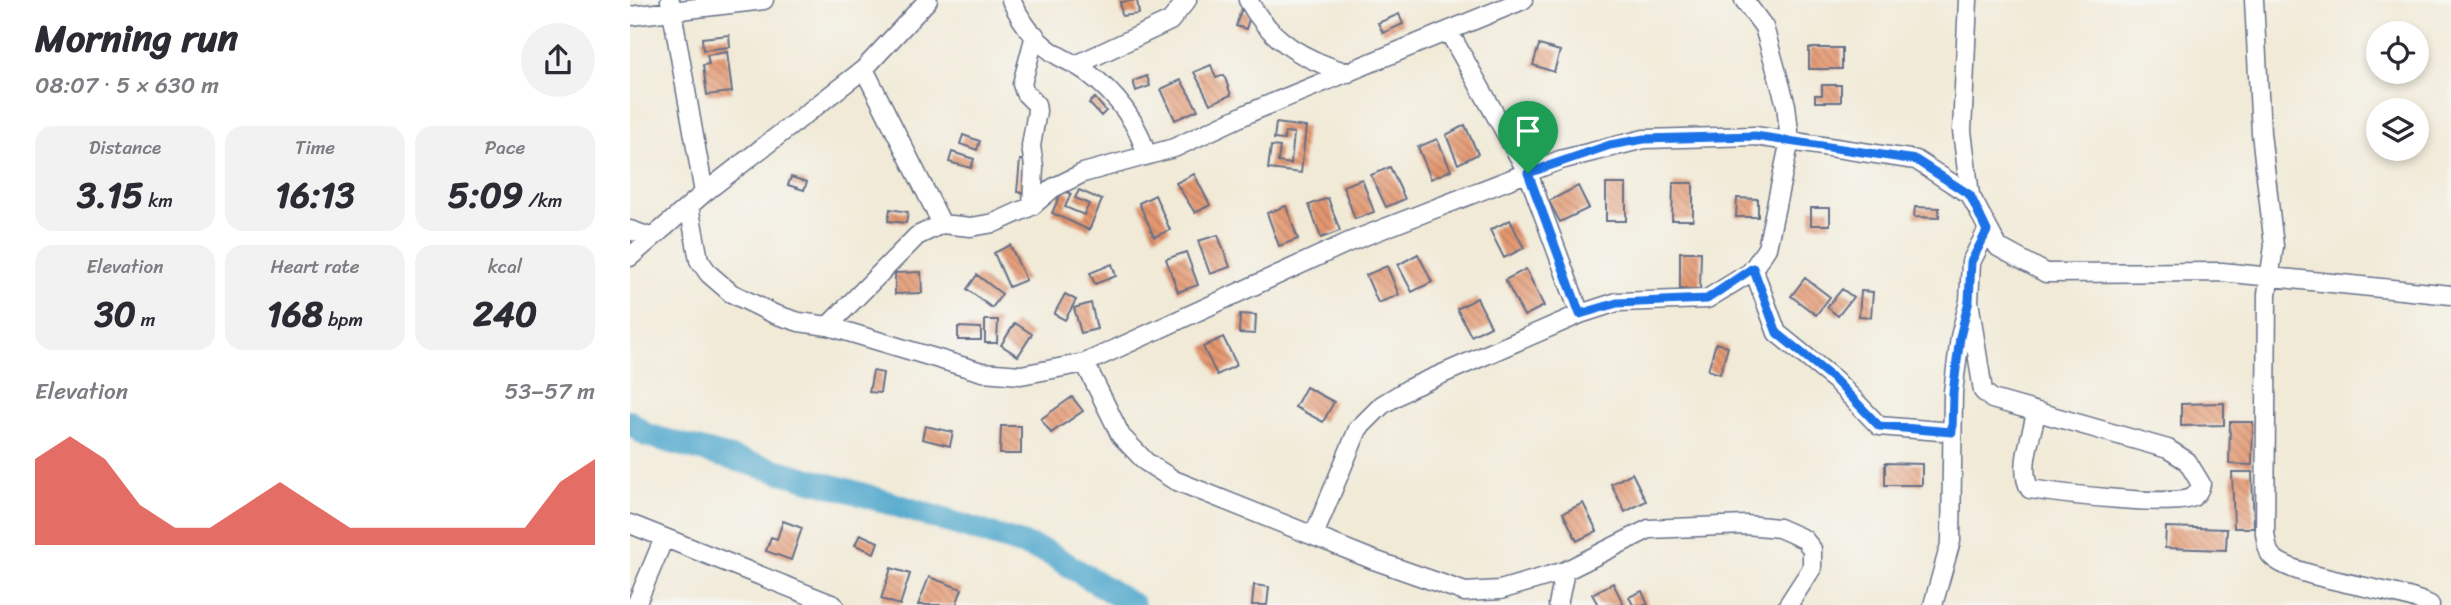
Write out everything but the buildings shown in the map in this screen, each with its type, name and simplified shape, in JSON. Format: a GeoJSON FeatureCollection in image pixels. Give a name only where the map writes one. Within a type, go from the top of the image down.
{"type":"FeatureCollection","features":[{"type":"Feature","properties":{"kind":"street"},"geometry":{"type":"LineString","coordinates":[[630,16],[671,5],[764,0]]}},
{"type":"Feature","properties":{"kind":"street"},"geometry":{"type":"LineString","coordinates":[[630,257],[704,193],[864,69],[928,0]]}},
{"type":"Feature","properties":{"kind":"street"},"geometry":{"type":"LineString","coordinates":[[1011,0],[1035,35],[1050,51],[1076,65],[1106,88],[1133,121],[1142,137],[1146,156]]}},
{"type":"Feature","properties":{"kind":"street"},"geometry":{"type":"LineString","coordinates":[[1076,65],[1170,21],[1187,0]]}},
{"type":"Feature","properties":{"kind":"street"},"geometry":{"type":"LineString","coordinates":[[1248,0],[1259,18],[1302,57],[1348,73]]}},
{"type":"Feature","properties":{"kind":"street"},"geometry":{"type":"LineString","coordinates":[[1314,534],[1358,429],[1382,405],[1410,388],[1580,314],[1617,303],[1707,299],[1753,268],[1767,248],[1790,140],[1786,105],[1763,27],[1744,0]]}},
{"type":"Feature","properties":{"kind":"street"},"geometry":{"type":"LineString","coordinates":[[1968,0],[1962,131],[1970,195],[1998,247],[2046,273],[2222,272],[2451,295]]}},
{"type":"Feature","properties":{"kind":"street"},"geometry":{"type":"LineString","coordinates":[[2254,0],[2261,134],[2273,223],[2269,277],[2265,533],[2269,553],[2279,562],[2301,570],[2430,605]]}},
{"type":"Feature","properties":{"kind":"street"},"geometry":{"type":"LineString","coordinates":[[828,326],[917,236],[942,224],[984,226],[1032,206],[1053,188],[1083,173],[1174,148],[1251,112],[1450,32],[1518,1]]}},
{"type":"Feature","properties":{"kind":"street"},"geometry":{"type":"LineString","coordinates":[[671,5],[704,193]]}},
{"type":"Feature","properties":{"kind":"street"},"geometry":{"type":"LineString","coordinates":[[1450,32],[1528,173],[1580,314]]}},
{"type":"Feature","properties":{"kind":"street"},"geometry":{"type":"LineString","coordinates":[[1032,206],[1034,167],[1031,146],[1037,111],[1036,104],[1025,93],[1022,84],[1035,35]]}},
{"type":"Feature","properties":{"kind":"street"},"geometry":{"type":"LineString","coordinates":[[864,69],[942,224]]}},
{"type":"Feature","properties":{"kind":"street"},"geometry":{"type":"LineString","coordinates":[[689,206],[699,260],[709,274],[731,293],[774,314],[828,326],[982,372],[1021,374],[1085,363],[1349,242],[1528,173],[1610,145],[1644,139],[1755,136],[1790,140],[1916,160],[1970,195]]}},
{"type":"Feature","properties":{"kind":"street"},"geometry":{"type":"LineString","coordinates":[[630,230],[650,237]]}},
{"type":"Feature","properties":{"kind":"street"},"geometry":{"type":"LineString","coordinates":[[1933,605],[1951,541],[1952,432],[1960,337],[1969,301],[1971,262],[1987,231]]}},
{"type":"Feature","properties":{"kind":"street"},"geometry":{"type":"LineString","coordinates":[[1753,268],[1777,333],[1835,380],[1879,426],[1952,432]]}},
{"type":"Feature","properties":{"kind":"street"},"geometry":{"type":"LineString","coordinates":[[1969,301],[1983,391],[2005,405],[2036,413],[2168,449],[2195,470],[2202,484],[2199,491],[2193,497],[2175,501],[2064,494],[2030,489],[2025,481],[2025,471],[2036,413]]}},
{"type":"Feature","properties":{"kind":"street"},"geometry":{"type":"LineString","coordinates":[[1085,363],[1121,436],[1146,463],[1174,480],[1371,559],[1465,592],[1500,590],[1565,571],[1649,529],[1746,524],[1779,528],[1804,539],[1812,549],[1812,568],[1788,605]]}},
{"type":"Feature","properties":{"kind":"street"},"geometry":{"type":"LineString","coordinates":[[630,524],[808,600],[834,605]]}},
{"type":"Feature","properties":{"kind":"street"},"geometry":{"type":"LineString","coordinates":[[636,605],[664,538]]}},
{"type":"Feature","properties":{"kind":"street"},"geometry":{"type":"LineString","coordinates":[[1558,605],[1565,571]]}},
{"type":"Feature","properties":{"kind":"waterway"},"geometry":{"type":"LineString","coordinates":[[630,422],[646,435],[851,491],[1047,552],[1133,605]]}},
{"type":"Feature","properties":{"kind":"route"},"geometry":{"type":"LineString","coordinates":[[1755,136],[1817,143],[1916,160],[1970,195],[1987,231],[1971,262],[1969,301],[1960,337],[1953,393],[1952,432],[1879,426],[1835,380],[1777,333],[1753,268],[1722,292],[1707,299],[1617,303],[1580,314],[1528,173],[1610,145],[1674,137],[1755,136]]}}]}
